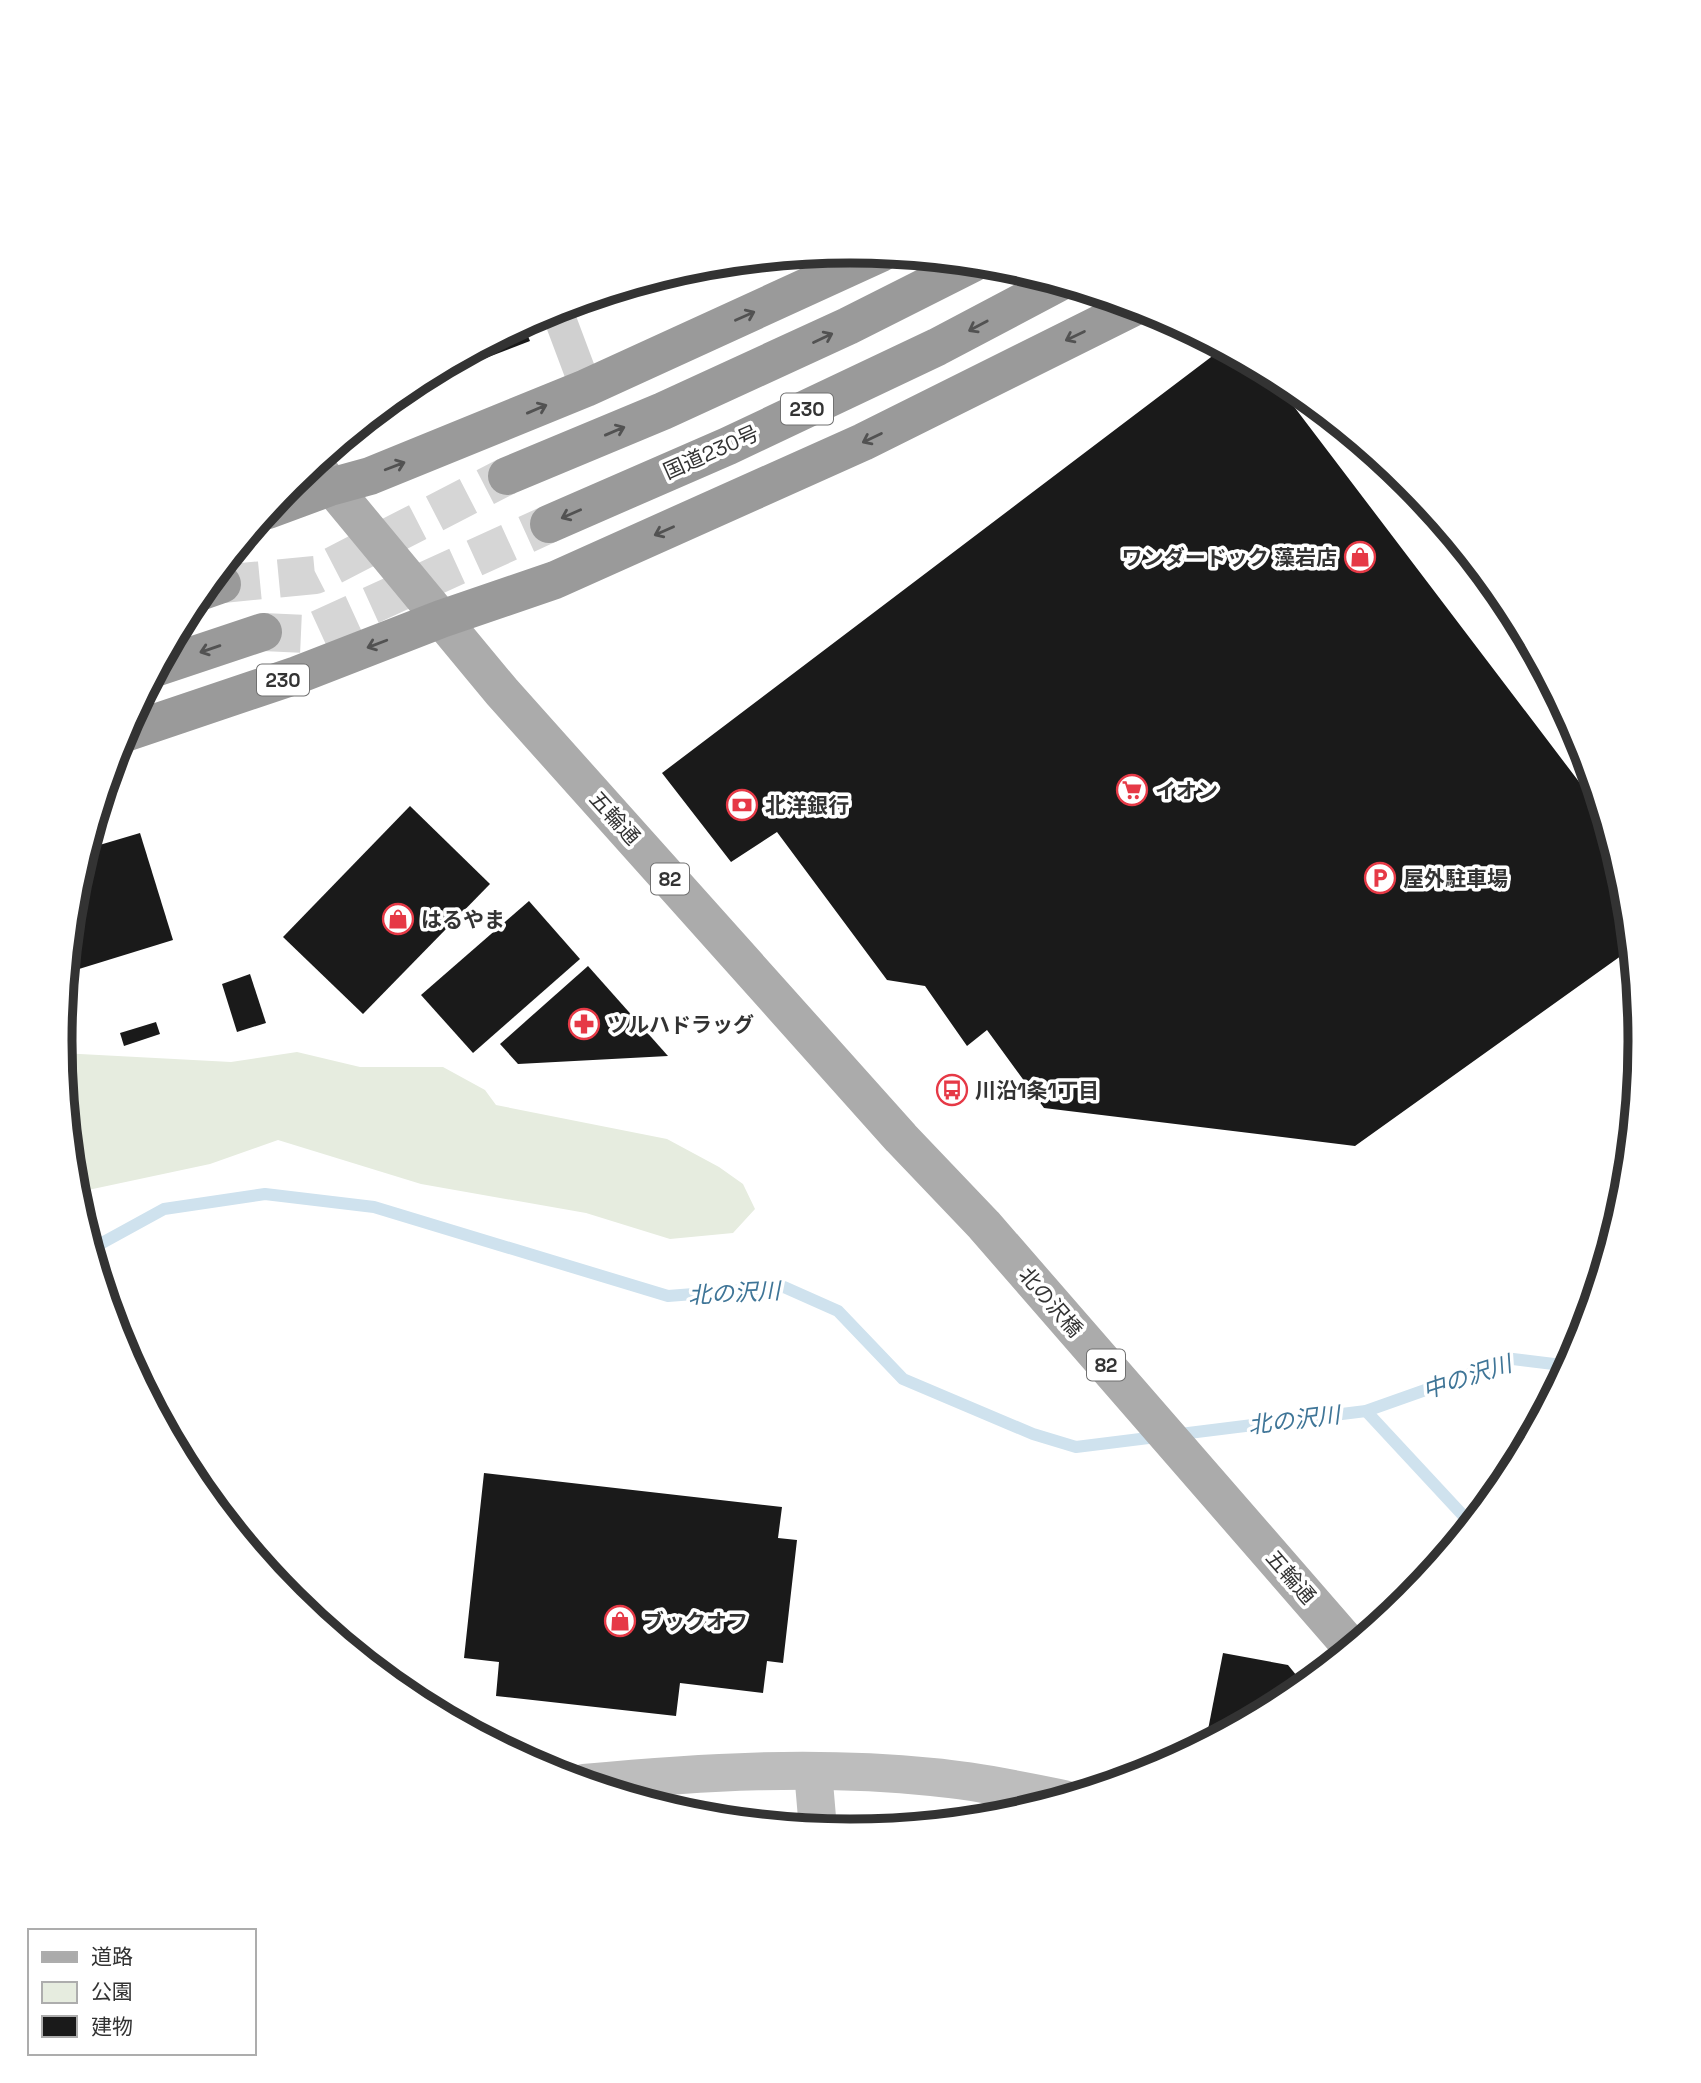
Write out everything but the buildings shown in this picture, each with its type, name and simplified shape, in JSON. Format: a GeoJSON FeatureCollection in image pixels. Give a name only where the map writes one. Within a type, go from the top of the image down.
{"type":"FeatureCollection","features":[{"type":"Feature","properties":{"kind":"highway"},"geometry":{"type":"LineString","coordinates":[[305,486],[321,476],[370,476],[586,388],[859,263]]}},
{"type":"Feature","properties":{"kind":"highway"},"geometry":{"type":"LineString","coordinates":[[507,476],[663,411],[786,355],[957,270]]}},
{"type":"Feature","properties":{"kind":"highway","name":"国道230号"},"geometry":{"type":"LineString","coordinates":[[548,524],[728,446],[937,348],[1048,288]]}},
{"type":"Feature","properties":{"kind":"highway"},"geometry":{"type":"LineString","coordinates":[[441,619],[555,580],[851,448],[1123,312]]}},
{"type":"Feature","properties":{"kind":"highway","name":"230"},"geometry":{"type":"LineString","coordinates":[[137,729],[297,675],[441,619]]}},
{"type":"Feature","properties":{"kind":"highway","name":"230"},"geometry":{"type":"LineString","coordinates":[[170,663],[263,632]]}},
{"type":"Feature","properties":{"kind":"main road","name":"五輪通"},"geometry":{"type":"LineString","coordinates":[[321,476],[502,692],[901,1138],[984,1225]]}},
{"type":"Feature","properties":{"kind":"main road","name":"北の沢橋"},"geometry":{"type":"LineString","coordinates":[[984,1225],[1229,1505]]}},
{"type":"Feature","properties":{"kind":"main road","name":"五輪通"},"geometry":{"type":"LineString","coordinates":[[1229,1505],[1346,1641]]}},
{"type":"Feature","properties":{"kind":"street"},"geometry":{"type":"LineString","coordinates":[[560,319],[586,388]]}},
{"type":"Feature","properties":{"kind":"street"},"geometry":{"type":"LineString","coordinates":[[606,1781],[690,1773],[813,1772],[933,1777],[1045,1795]]}},
{"type":"Feature","properties":{"kind":"street"},"geometry":{"type":"LineString","coordinates":[[813,1772],[817,1819]]}},
{"type":"Feature","properties":{"kind":"green space"},"geometry":{"type":"Polygon","coordinates":[[[297,1052],[360,1067],[443,1067],[485,1090],[496,1105],[667,1139],[719,1167],[743,1184],[755,1209],[733,1233],[670,1239],[586,1213],[421,1184],[278,1140],[210,1164],[87,1190],[78,1143],[72,1054],[231,1062],[297,1052]]]}},
{"type":"Feature","properties":{"kind":"waterway","name":"北の沢川"},"geometry":{"type":"LineString","coordinates":[[99,1245],[164,1209],[265,1194],[374,1207],[668,1296],[784,1287],[838,1311],[903,1379],[1033,1434],[1076,1447],[1366,1411],[1513,1359],[1559,1365]]}},
{"type":"Feature","properties":{"kind":"waterway","name":"北の沢川"},"geometry":{"type":"LineString","coordinates":[[1366,1411],[1466,1518]]}},
{"type":"Feature","properties":{"kind":"tunnel"},"geometry":{"type":"LineString","coordinates":[[222,584],[315,575],[507,476]]}},
{"type":"Feature","properties":{"kind":"tunnel"},"geometry":{"type":"LineString","coordinates":[[263,632],[308,634],[549,524]]}},
{"type":"Feature","properties":{"kind":"place","name":"ワンダードック 藻岩店"},"geometry":{"type":"Point","coordinates":[1360,557]}},
{"type":"Feature","properties":{"kind":"place","name":"イオン"},"geometry":{"type":"Point","coordinates":[1132,790]}},
{"type":"Feature","properties":{"kind":"place","name":"北洋銀行"},"geometry":{"type":"Point","coordinates":[742,805]}},
{"type":"Feature","properties":{"kind":"place","name":"屋外駐車場"},"geometry":{"type":"Point","coordinates":[1380,878]}},
{"type":"Feature","properties":{"kind":"place","name":"はるやま"},"geometry":{"type":"Point","coordinates":[398,919]}},
{"type":"Feature","properties":{"kind":"place","name":"ツルハドラッグ"},"geometry":{"type":"Point","coordinates":[584,1024]}},
{"type":"Feature","properties":{"kind":"place","name":"川沿1条1丁目"},"geometry":{"type":"Point","coordinates":[952,1090]}},
{"type":"Feature","properties":{"kind":"place","name":"ブックオフ"},"geometry":{"type":"Point","coordinates":[620,1621]}},
{"type":"Feature","properties":{"kind":"water label","name":"中の沢川"},"geometry":{"type":"Point","coordinates":[1467,1377]}}]}
